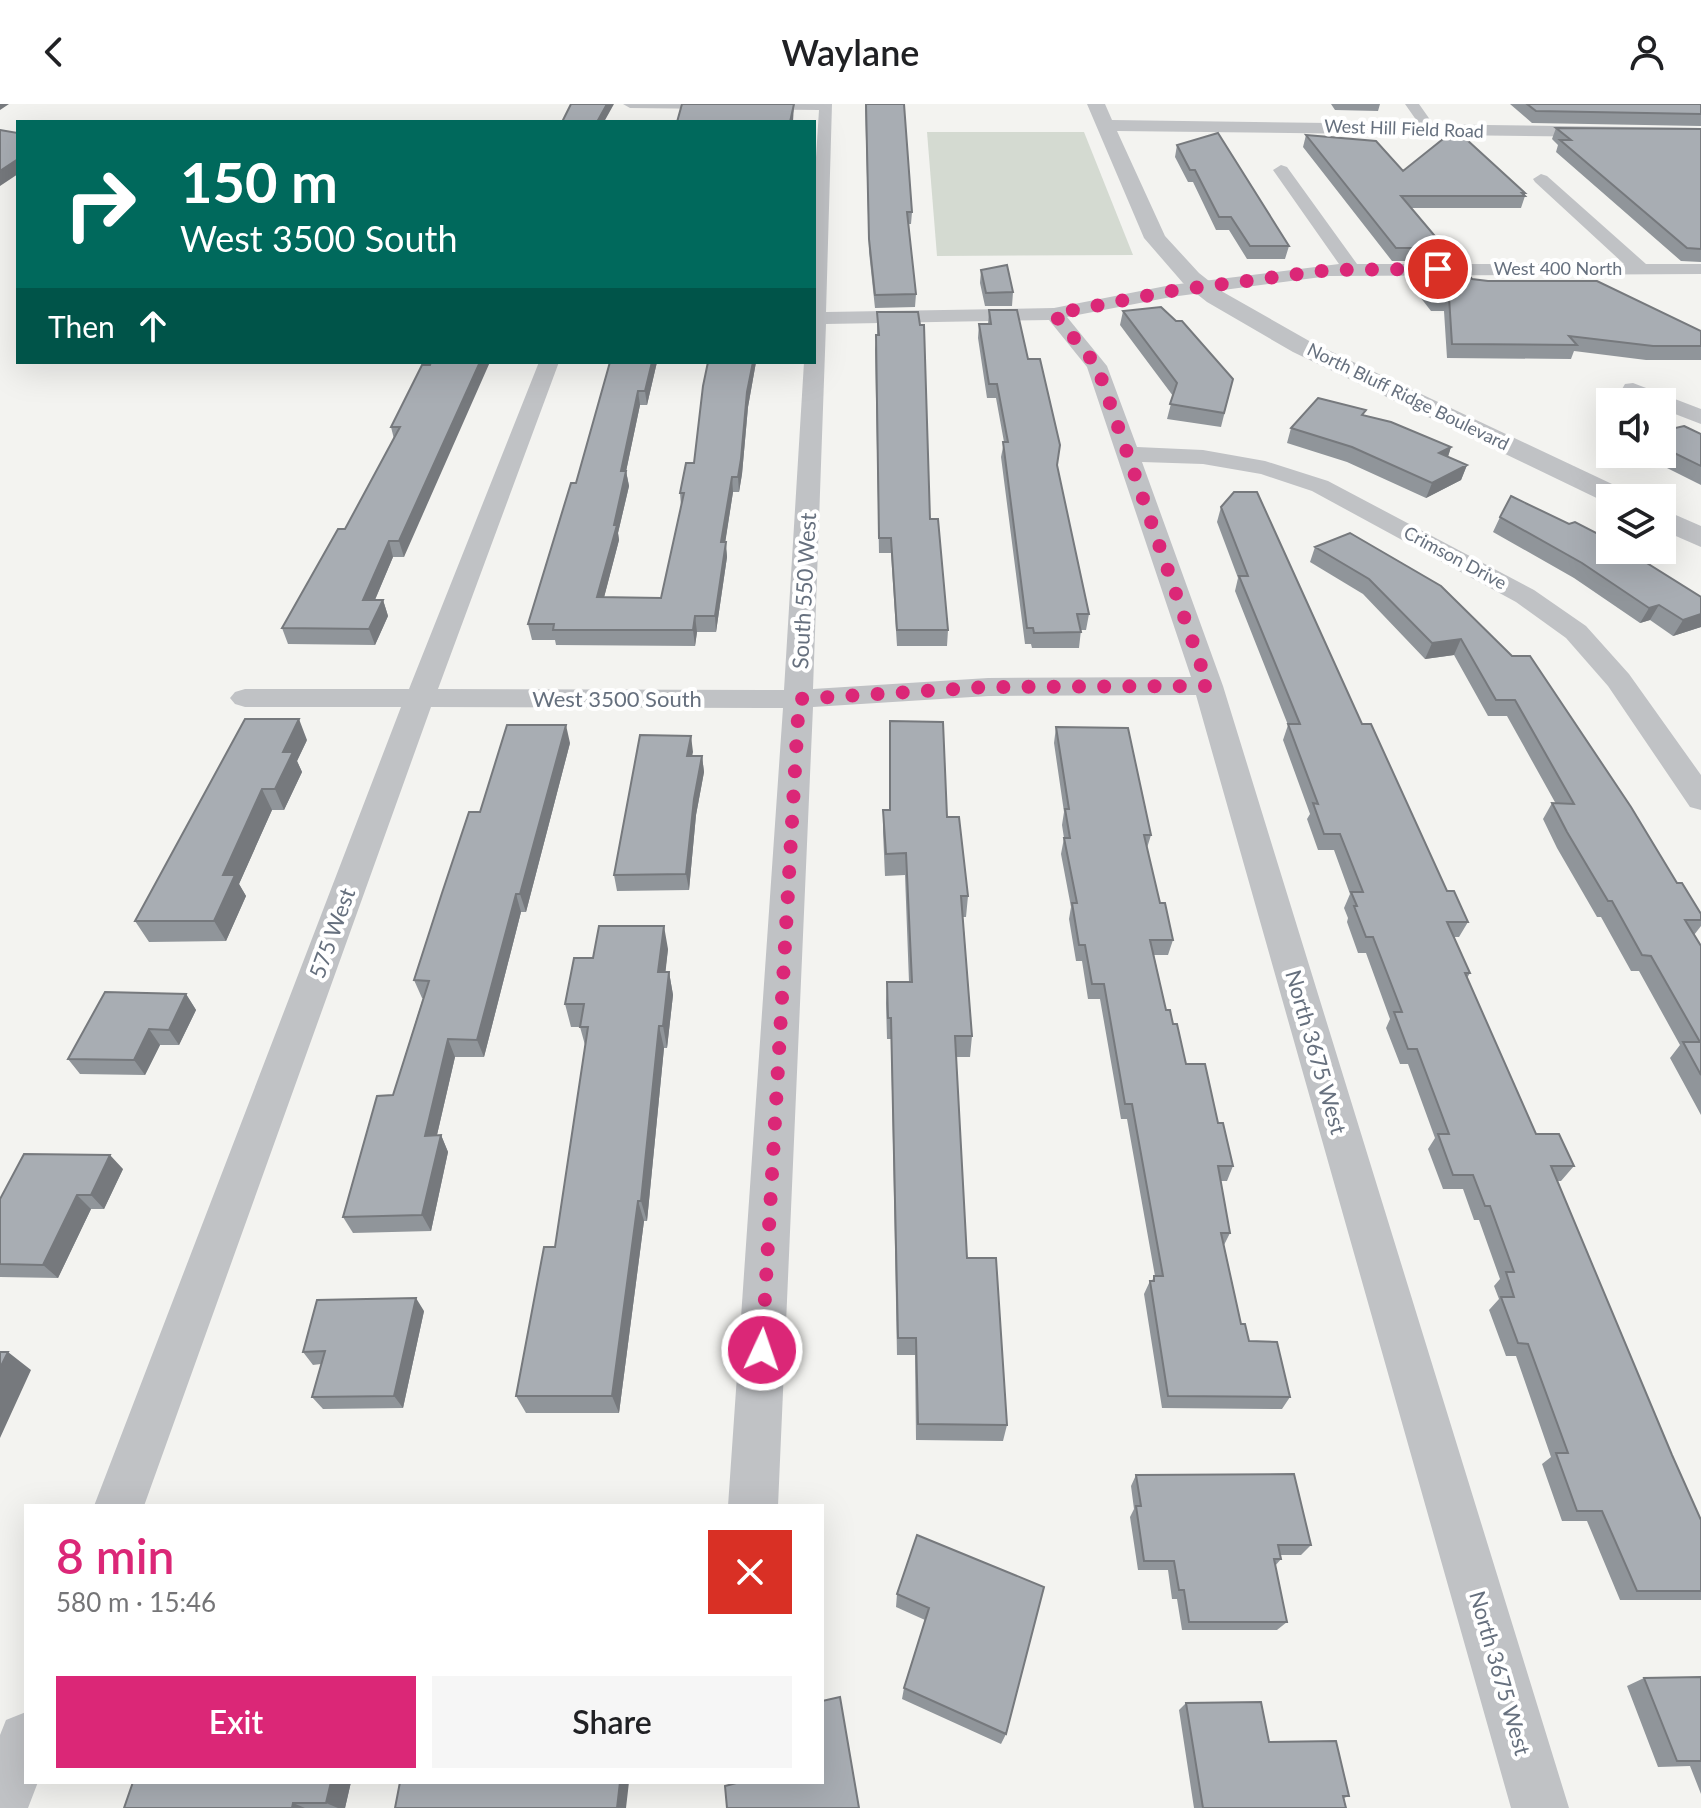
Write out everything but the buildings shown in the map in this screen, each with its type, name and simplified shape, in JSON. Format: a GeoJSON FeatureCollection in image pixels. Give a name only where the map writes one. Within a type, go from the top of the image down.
{"type":"FeatureCollection","features":[{"type":"Feature","properties":{"kind":"street"},"geometry":{"type":"LineString","coordinates":[[630,104],[650,106]]}},
{"type":"Feature","properties":{"kind":"street","name":"North Bluff Ridge Boulevard"},"geometry":{"type":"LineString","coordinates":[[1096,104],[1155,238],[1169,256],[1203,287],[1253,321],[1302,347],[1596,487]]}},
{"type":"Feature","properties":{"kind":"street"},"geometry":{"type":"LineString","coordinates":[[1412,104],[1431,131]]}},
{"type":"Feature","properties":{"kind":"street","name":"South 550 West"},"geometry":{"type":"LineString","coordinates":[[650,106],[826,106],[816,318]]}},
{"type":"Feature","properties":{"kind":"street","name":"West Hill Field Road"},"geometry":{"type":"LineString","coordinates":[[1106,125],[1291,125],[1431,131],[1701,133]]}},
{"type":"Feature","properties":{"kind":"street"},"geometry":{"type":"LineString","coordinates":[[1281,170],[1351,269]]}},
{"type":"Feature","properties":{"kind":"street"},"geometry":{"type":"LineString","coordinates":[[1541,179],[1641,269]]}},
{"type":"Feature","properties":{"kind":"street","name":"West 400 North"},"geometry":{"type":"LineString","coordinates":[[816,318],[1054,314],[1129,298],[1351,269],[1701,269]]}},
{"type":"Feature","properties":{"kind":"street","name":"North 3675 West"},"geometry":{"type":"LineString","coordinates":[[1054,314],[1097,366],[1208,686],[1540,1808]]}},
{"type":"Feature","properties":{"kind":"street","name":"575 West"},"geometry":{"type":"LineString","coordinates":[[120,1504],[419,700],[548,364]]}},
{"type":"Feature","properties":{"kind":"street","name":"South 550 West"},"geometry":{"type":"LineString","coordinates":[[753,1504],[799,699],[814,364]]}},
{"type":"Feature","properties":{"kind":"street"},"geometry":{"type":"LineString","coordinates":[[1676,407],[1701,417]]}},
{"type":"Feature","properties":{"kind":"street","name":"Crimson Drive"},"geometry":{"type":"LineString","coordinates":[[1126,454],[1203,457],[1265,468],[1320,486],[1525,596],[1576,632],[1619,680],[1701,799]]}},
{"type":"Feature","properties":{"kind":"street"},"geometry":{"type":"LineString","coordinates":[[1676,525],[1701,538]]}},
{"type":"Feature","properties":{"kind":"street","name":"West 3500 South"},"geometry":{"type":"LineString","coordinates":[[245,698],[799,699],[988,687],[1208,686]]}},
{"type":"Feature","properties":{"kind":"street"},"geometry":{"type":"LineString","coordinates":[[0,1805],[24,1745]]}},
{"type":"Feature","properties":{"kind":"shaded area"},"geometry":{"type":"Polygon","coordinates":[[[927,132],[1084,132],[1133,255],[937,256],[927,132]]]}},
{"type":"Feature","properties":{"kind":"route"},"geometry":{"type":"LineString","coordinates":[[762,1350],[799,699],[988,687],[1208,686],[1097,366],[1054,314],[1171,291],[1329,270],[1438,269]]}}]}
